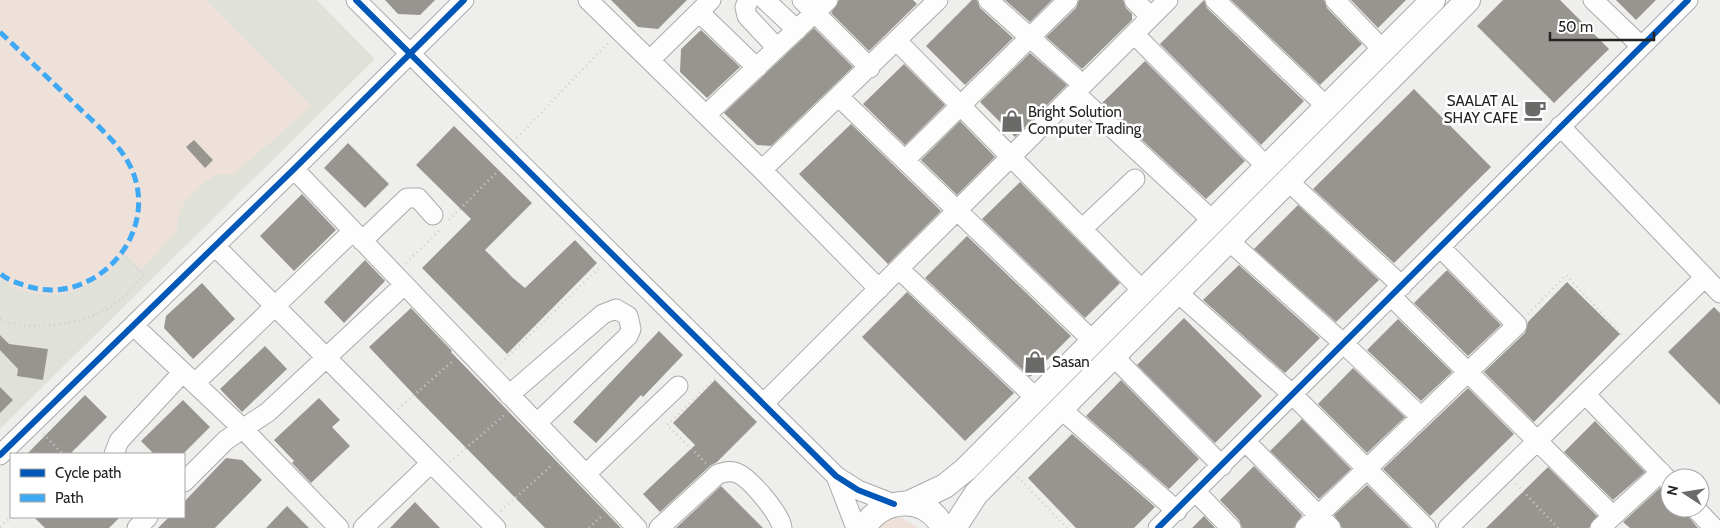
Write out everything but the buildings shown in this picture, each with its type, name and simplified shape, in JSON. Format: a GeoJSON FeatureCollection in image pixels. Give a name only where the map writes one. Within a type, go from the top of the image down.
{"type":"FeatureCollection","features":[{"type":"Feature","properties":{"kind":"main road"},"geometry":{"type":"LineString","coordinates":[[864,528],[875,514],[933,492],[955,478],[1433,0]]}},
{"type":"Feature","properties":{"kind":"main road"},"geometry":{"type":"LineString","coordinates":[[954,528],[976,494],[1468,0]]}},
{"type":"Feature","properties":{"kind":"main road"},"geometry":{"type":"LineString","coordinates":[[1228,240],[1223,234],[1224,226],[1252,197],[1264,170]]}},
{"type":"Feature","properties":{"kind":"main road"},"geometry":{"type":"LineString","coordinates":[[902,504],[928,510],[943,528]]}},
{"type":"Feature","properties":{"kind":"street"},"geometry":{"type":"LineString","coordinates":[[356,0],[836,476],[870,496],[902,504]]}},
{"type":"Feature","properties":{"kind":"street"},"geometry":{"type":"LineString","coordinates":[[0,455],[294,170],[464,0]]}},
{"type":"Feature","properties":{"kind":"street"},"geometry":{"type":"LineString","coordinates":[[589,0],[762,170],[879,289]]}},
{"type":"Feature","properties":{"kind":"street"},"geometry":{"type":"LineString","coordinates":[[749,0],[745,8],[747,16],[777,48]]}},
{"type":"Feature","properties":{"kind":"street"},"geometry":{"type":"LineString","coordinates":[[765,0],[797,30]]}},
{"type":"Feature","properties":{"kind":"street"},"geometry":{"type":"LineString","coordinates":[[988,0],[1030,38],[1213,221]]}},
{"type":"Feature","properties":{"kind":"street"},"geometry":{"type":"LineString","coordinates":[[905,160],[1068,0]]}},
{"type":"Feature","properties":{"kind":"street"},"geometry":{"type":"LineString","coordinates":[[1134,0],[1151,17]]}},
{"type":"Feature","properties":{"kind":"street"},"geometry":{"type":"LineString","coordinates":[[764,404],[1168,0]]}},
{"type":"Feature","properties":{"kind":"street"},"geometry":{"type":"LineString","coordinates":[[1215,0],[1327,106]]}},
{"type":"Feature","properties":{"kind":"street"},"geometry":{"type":"LineString","coordinates":[[1335,0],[1384,50]]}},
{"type":"Feature","properties":{"kind":"street"},"geometry":{"type":"LineString","coordinates":[[1593,0],[1641,46]]}},
{"type":"Feature","properties":{"kind":"street"},"geometry":{"type":"LineString","coordinates":[[1061,409],[1167,522],[1560,126],[1688,0]]}},
{"type":"Feature","properties":{"kind":"street"},"geometry":{"type":"LineString","coordinates":[[762,170],[870,68],[897,41],[930,3]]}},
{"type":"Feature","properties":{"kind":"street"},"geometry":{"type":"LineString","coordinates":[[706,115],[797,30],[815,4],[870,68]]}},
{"type":"Feature","properties":{"kind":"street"},"geometry":{"type":"LineString","coordinates":[[650,60],[705,6],[757,68]]}},
{"type":"Feature","properties":{"kind":"street"},"geometry":{"type":"LineString","coordinates":[[1134,34],[1264,170]]}},
{"type":"Feature","properties":{"kind":"street"},"geometry":{"type":"LineString","coordinates":[[897,41],[1143,291]]}},
{"type":"Feature","properties":{"kind":"street"},"geometry":{"type":"LineString","coordinates":[[839,97],[1093,341]]}},
{"type":"Feature","properties":{"kind":"street"},"geometry":{"type":"LineString","coordinates":[[1560,126],[1720,293]]}},
{"type":"Feature","properties":{"kind":"street"},"geometry":{"type":"LineString","coordinates":[[294,170],[637,528]]}},
{"type":"Feature","properties":{"kind":"street"},"geometry":{"type":"LineString","coordinates":[[1082,229],[1135,179]]}},
{"type":"Feature","properties":{"kind":"street"},"geometry":{"type":"LineString","coordinates":[[1288,181],[1396,291],[1468,372],[1537,441],[1607,522],[1660,481]]}},
{"type":"Feature","properties":{"kind":"street"},"geometry":{"type":"LineString","coordinates":[[114,453],[119,441],[189,377],[357,236],[407,198],[418,198],[433,215]]}},
{"type":"Feature","properties":{"kind":"street"},"geometry":{"type":"LineString","coordinates":[[1228,240],[1344,344],[1421,417]]}},
{"type":"Feature","properties":{"kind":"street"},"geometry":{"type":"LineString","coordinates":[[215,246],[493,525]]}},
{"type":"Feature","properties":{"kind":"street"},"geometry":{"type":"LineString","coordinates":[[1246,442],[1318,524],[1368,468],[1517,325],[1440,247]]}},
{"type":"Feature","properties":{"kind":"street"},"geometry":{"type":"LineString","coordinates":[[899,269],[1036,398]]}},
{"type":"Feature","properties":{"kind":"street"},"geometry":{"type":"LineString","coordinates":[[1448,528],[1705,277]]}},
{"type":"Feature","properties":{"kind":"street"},"geometry":{"type":"LineString","coordinates":[[185,481],[226,440],[268,412],[327,358],[400,280]]}},
{"type":"Feature","properties":{"kind":"street"},"geometry":{"type":"LineString","coordinates":[[1177,292],[1293,396],[1368,468],[1426,528]]}},
{"type":"Feature","properties":{"kind":"street"},"geometry":{"type":"LineString","coordinates":[[514,399],[602,314],[616,309],[628,316],[631,329],[628,336],[537,423]]}},
{"type":"Feature","properties":{"kind":"street"},"geometry":{"type":"LineString","coordinates":[[134,326],[242,428],[339,528]]}},
{"type":"Feature","properties":{"kind":"street"},"geometry":{"type":"LineString","coordinates":[[1113,356],[1222,466]]}},
{"type":"Feature","properties":{"kind":"street"},"geometry":{"type":"LineString","coordinates":[[586,474],[678,386]]}},
{"type":"Feature","properties":{"kind":"street"},"geometry":{"type":"LineString","coordinates":[[1585,394],[1660,472]]}},
{"type":"Feature","properties":{"kind":"street"},"geometry":{"type":"LineString","coordinates":[[363,528],[436,467]]}},
{"type":"Feature","properties":{"kind":"street"},"geometry":{"type":"LineString","coordinates":[[659,528],[718,474],[728,471],[743,476],[777,514],[782,528]]}},
{"type":"Feature","properties":{"kind":"street"},"geometry":{"type":"LineString","coordinates":[[836,476],[856,528]]}},
{"type":"Feature","properties":{"kind":"street"},"geometry":{"type":"LineString","coordinates":[[1196,492],[1231,528]]}},
{"type":"Feature","properties":{"kind":"street"},"geometry":{"type":"LineString","coordinates":[[137,528],[147,518]]}},
{"type":"Feature","properties":{"kind":"street"},"geometry":{"type":"LineString","coordinates":[[1704,518],[1714,528]]}},
{"type":"Feature","properties":{"kind":"path"},"geometry":{"type":"LineString","coordinates":[[400,280],[510,153],[620,31]]}},
{"type":"Feature","properties":{"kind":"path"},"geometry":{"type":"LineString","coordinates":[[0,324],[2,320],[21,326],[38,327],[74,321],[108,308],[123,298],[144,274],[122,254]]}},
{"type":"Feature","properties":{"kind":"path"},"geometry":{"type":"LineString","coordinates":[[490,374],[613,254]]}},
{"type":"Feature","properties":{"kind":"path"},"geometry":{"type":"LineString","coordinates":[[1517,325],[1566,275],[1634,346]]}},
{"type":"Feature","properties":{"kind":"path"},"geometry":{"type":"LineString","coordinates":[[388,419],[466,349]]}},
{"type":"Feature","properties":{"kind":"path"},"geometry":{"type":"LineString","coordinates":[[718,474],[667,425],[727,367]]}},
{"type":"Feature","properties":{"kind":"path"},"geometry":{"type":"LineString","coordinates":[[436,467],[514,399]]}},
{"type":"Feature","properties":{"kind":"path"},"geometry":{"type":"LineString","coordinates":[[32,423],[62,453]]}},
{"type":"Feature","properties":{"kind":"path"},"geometry":{"type":"LineString","coordinates":[[493,525],[565,453]]}},
{"type":"Feature","properties":{"kind":"path"},"geometry":{"type":"LineString","coordinates":[[1006,464],[1067,528]]}},
{"type":"Feature","properties":{"kind":"path"},"geometry":{"type":"LineString","coordinates":[[1505,472],[1558,528]]}},
{"type":"Feature","properties":{"kind":"path"},"geometry":{"type":"LineString","coordinates":[[0,527],[10,518]]}},
{"type":"Feature","properties":{"kind":"shaded area"},"geometry":{"type":"Polygon","coordinates":[[[0,0],[317,0],[375,59],[0,429],[0,0]]]}},
{"type":"Feature","properties":{"kind":"shaded area"},"geometry":{"type":"Polygon","coordinates":[[[0,0],[206,0],[311,106],[233,175],[219,173],[195,190],[180,212],[177,231],[141,270],[125,254],[104,275],[79,289],[50,295],[21,290],[0,279],[0,0]]]}},
{"type":"Feature","properties":{"kind":"shaded area"},"geometry":{"type":"Polygon","coordinates":[[[900,517],[919,528],[872,528],[887,518],[900,517]]]}},
{"type":"Feature","properties":{"kind":"marked path"},"geometry":{"type":"LineString","coordinates":[[0,32],[116,145],[134,175],[139,199],[136,223],[127,244],[113,263],[95,277],[74,287],[51,290],[20,284],[0,273]]}},
{"type":"Feature","properties":{"kind":"cycle path"},"geometry":{"type":"LineString","coordinates":[[356,0],[836,476],[858,490],[894,504]]}},
{"type":"Feature","properties":{"kind":"cycle path"},"geometry":{"type":"LineString","coordinates":[[0,455],[294,169],[464,0]]}},
{"type":"Feature","properties":{"kind":"cycle path"},"geometry":{"type":"LineString","coordinates":[[1158,528],[1688,0]]}},
{"type":"Feature","properties":{"kind":"place","name":"SAALAT AL SHAY CAFE"},"geometry":{"type":"Point","coordinates":[1535,110]}},
{"type":"Feature","properties":{"kind":"place","name":"Bright Solution Computer Trading"},"geometry":{"type":"Point","coordinates":[1012,121]}},
{"type":"Feature","properties":{"kind":"place","name":"Sasan"},"geometry":{"type":"Point","coordinates":[1035,362]}}]}
